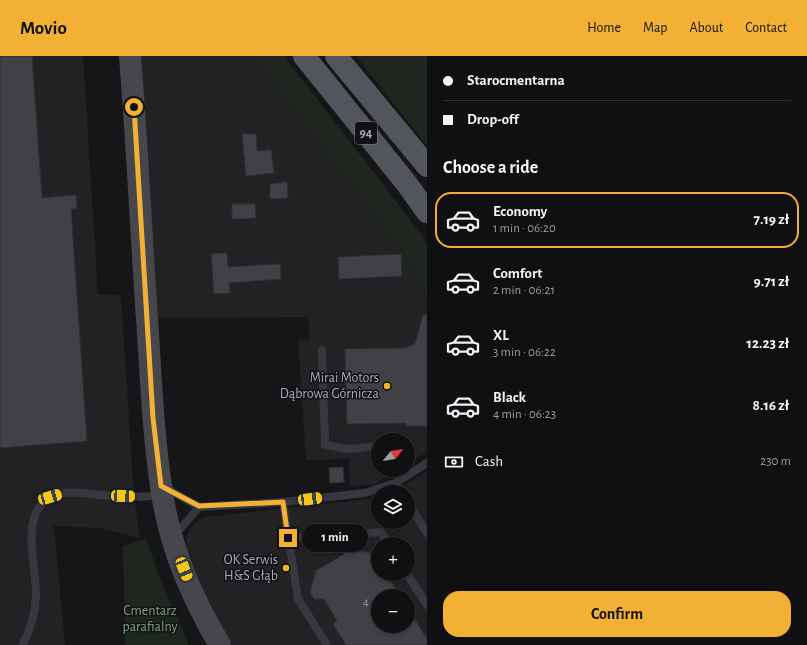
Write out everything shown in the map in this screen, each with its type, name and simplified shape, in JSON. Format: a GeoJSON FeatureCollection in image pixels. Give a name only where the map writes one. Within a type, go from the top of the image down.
{"type":"FeatureCollection","features":[{"type":"Feature","properties":{"kind":"main road","name":"94"},"geometry":{"type":"LineString","coordinates":[[304,56],[407,184],[427,212]]}},
{"type":"Feature","properties":{"kind":"main road","name":"94"},"geometry":{"type":"LineString","coordinates":[[336,56],[427,166]]}},
{"type":"Feature","properties":{"kind":"street"},"geometry":{"type":"LineString","coordinates":[[130,56],[153,418],[162,490],[173,537],[197,602],[220,645]]}},
{"type":"Feature","properties":{"kind":"lane"},"geometry":{"type":"LineString","coordinates":[[322,350],[325,445],[348,449],[371,447]]}},
{"type":"Feature","properties":{"kind":"lane"},"geometry":{"type":"LineString","coordinates":[[415,470],[427,463]]}},
{"type":"Feature","properties":{"kind":"lane"},"geometry":{"type":"LineString","coordinates":[[22,645],[31,630],[36,595],[31,543],[32,522],[39,508],[50,497],[64,493],[80,492],[140,498],[162,490],[199,506],[283,502],[365,493],[395,483],[404,477]]}},
{"type":"Feature","properties":{"kind":"lane"},"geometry":{"type":"LineString","coordinates":[[283,502],[298,599],[327,645]]}},
{"type":"Feature","properties":{"kind":"lane"},"geometry":{"type":"LineString","coordinates":[[173,537],[199,506]]}},
{"type":"Feature","properties":{"kind":"lane"},"geometry":{"type":"LineString","coordinates":[[415,514],[427,533]]}},
{"type":"Feature","properties":{"kind":"lane"},"geometry":{"type":"LineString","coordinates":[[288,538],[381,532],[384,537]]}},
{"type":"Feature","properties":{"kind":"lane"},"geometry":{"type":"LineString","coordinates":[[412,581],[427,605]]}},
{"type":"Feature","properties":{"kind":"shaded area"},"geometry":{"type":"Polygon","coordinates":[[[0,56],[83,56],[98,294],[121,295],[134,497],[140,538],[99,528],[54,526],[65,645],[0,645],[0,56]]]}},
{"type":"Feature","properties":{"kind":"shaded area"},"geometry":{"type":"Polygon","coordinates":[[[137,56],[254,56],[404,254],[427,298],[427,452],[415,460],[415,433],[371,433],[371,477],[386,477],[375,484],[350,486],[349,459],[306,460],[298,341],[310,339],[308,317],[154,318],[137,56]]]}},
{"type":"Feature","properties":{"kind":"shaded area","name":"OK Serwis H&S Głąb"},"geometry":{"type":"Polygon","coordinates":[[[427,471],[427,645],[232,645],[211,610],[187,549],[186,537],[190,529],[205,517],[371,499],[371,529],[415,529],[415,485],[405,485],[427,471]]]}},
{"type":"Feature","properties":{"kind":"green space"},"geometry":{"type":"Polygon","coordinates":[[[254,56],[284,56],[422,235],[427,244],[427,298],[404,254],[254,56]]]}},
{"type":"Feature","properties":{"kind":"green space"},"geometry":{"type":"Polygon","coordinates":[[[356,56],[427,56],[427,146],[356,56]]]}},
{"type":"Feature","properties":{"kind":"green space","name":"Cmentarz parafialny"},"geometry":{"type":"Polygon","coordinates":[[[146,538],[158,573],[189,645],[125,645],[123,546],[146,538]]]}},
{"type":"Feature","properties":{"kind":"building"},"geometry":{"type":"Polygon","coordinates":[[[0,56],[32,56],[42,198],[76,195],[77,208],[71,209],[87,441],[0,448],[0,56]]]}},
{"type":"Feature","properties":{"kind":"building"},"geometry":{"type":"Polygon","coordinates":[[[242,134],[256,134],[257,151],[271,150],[274,173],[246,176],[242,134]]]}},
{"type":"Feature","properties":{"kind":"building"},"geometry":{"type":"Polygon","coordinates":[[[287,182],[288,198],[270,199],[270,184],[287,182]]]}},
{"type":"Feature","properties":{"kind":"building"},"geometry":{"type":"Polygon","coordinates":[[[232,204],[255,204],[256,218],[232,219],[232,204]]]}},
{"type":"Feature","properties":{"kind":"building"},"geometry":{"type":"Polygon","coordinates":[[[227,253],[228,267],[280,264],[281,279],[229,283],[230,293],[214,294],[211,254],[227,253]]]}},
{"type":"Feature","properties":{"kind":"building"},"geometry":{"type":"Polygon","coordinates":[[[401,254],[402,276],[339,279],[338,257],[401,254]]]}},
{"type":"Feature","properties":{"kind":"building","name":"Mirai Motors Dąbrowa Górnicza"},"geometry":{"type":"Polygon","coordinates":[[[423,315],[427,315],[427,426],[406,426],[406,423],[347,424],[345,349],[404,348],[415,344],[423,315]]]}},
{"type":"Feature","properties":{"kind":"building"},"geometry":{"type":"Polygon","coordinates":[[[343,467],[344,482],[330,483],[329,468],[343,467]]]}},
{"type":"Feature","properties":{"kind":"building"},"geometry":{"type":"Polygon","coordinates":[[[352,549],[371,553],[371,581],[391,581],[396,589],[371,589],[371,633],[415,633],[415,619],[427,639],[427,645],[346,645],[333,624],[337,621],[324,599],[314,599],[310,592],[316,571],[352,549]]]}},
{"type":"Feature","properties":{"kind":"place","name":"Mirai Motors Dąbrowa Górnicza"},"geometry":{"type":"Point","coordinates":[387,386]}},
{"type":"Feature","properties":{"kind":"place","name":"OK Serwis H&S Głąb"},"geometry":{"type":"Point","coordinates":[286,568]}},
{"type":"Feature","properties":{"kind":"route"},"geometry":{"type":"LineString","coordinates":[[134,107],[153,418],[161,486],[199,506],[283,502],[288,538]]}}]}
